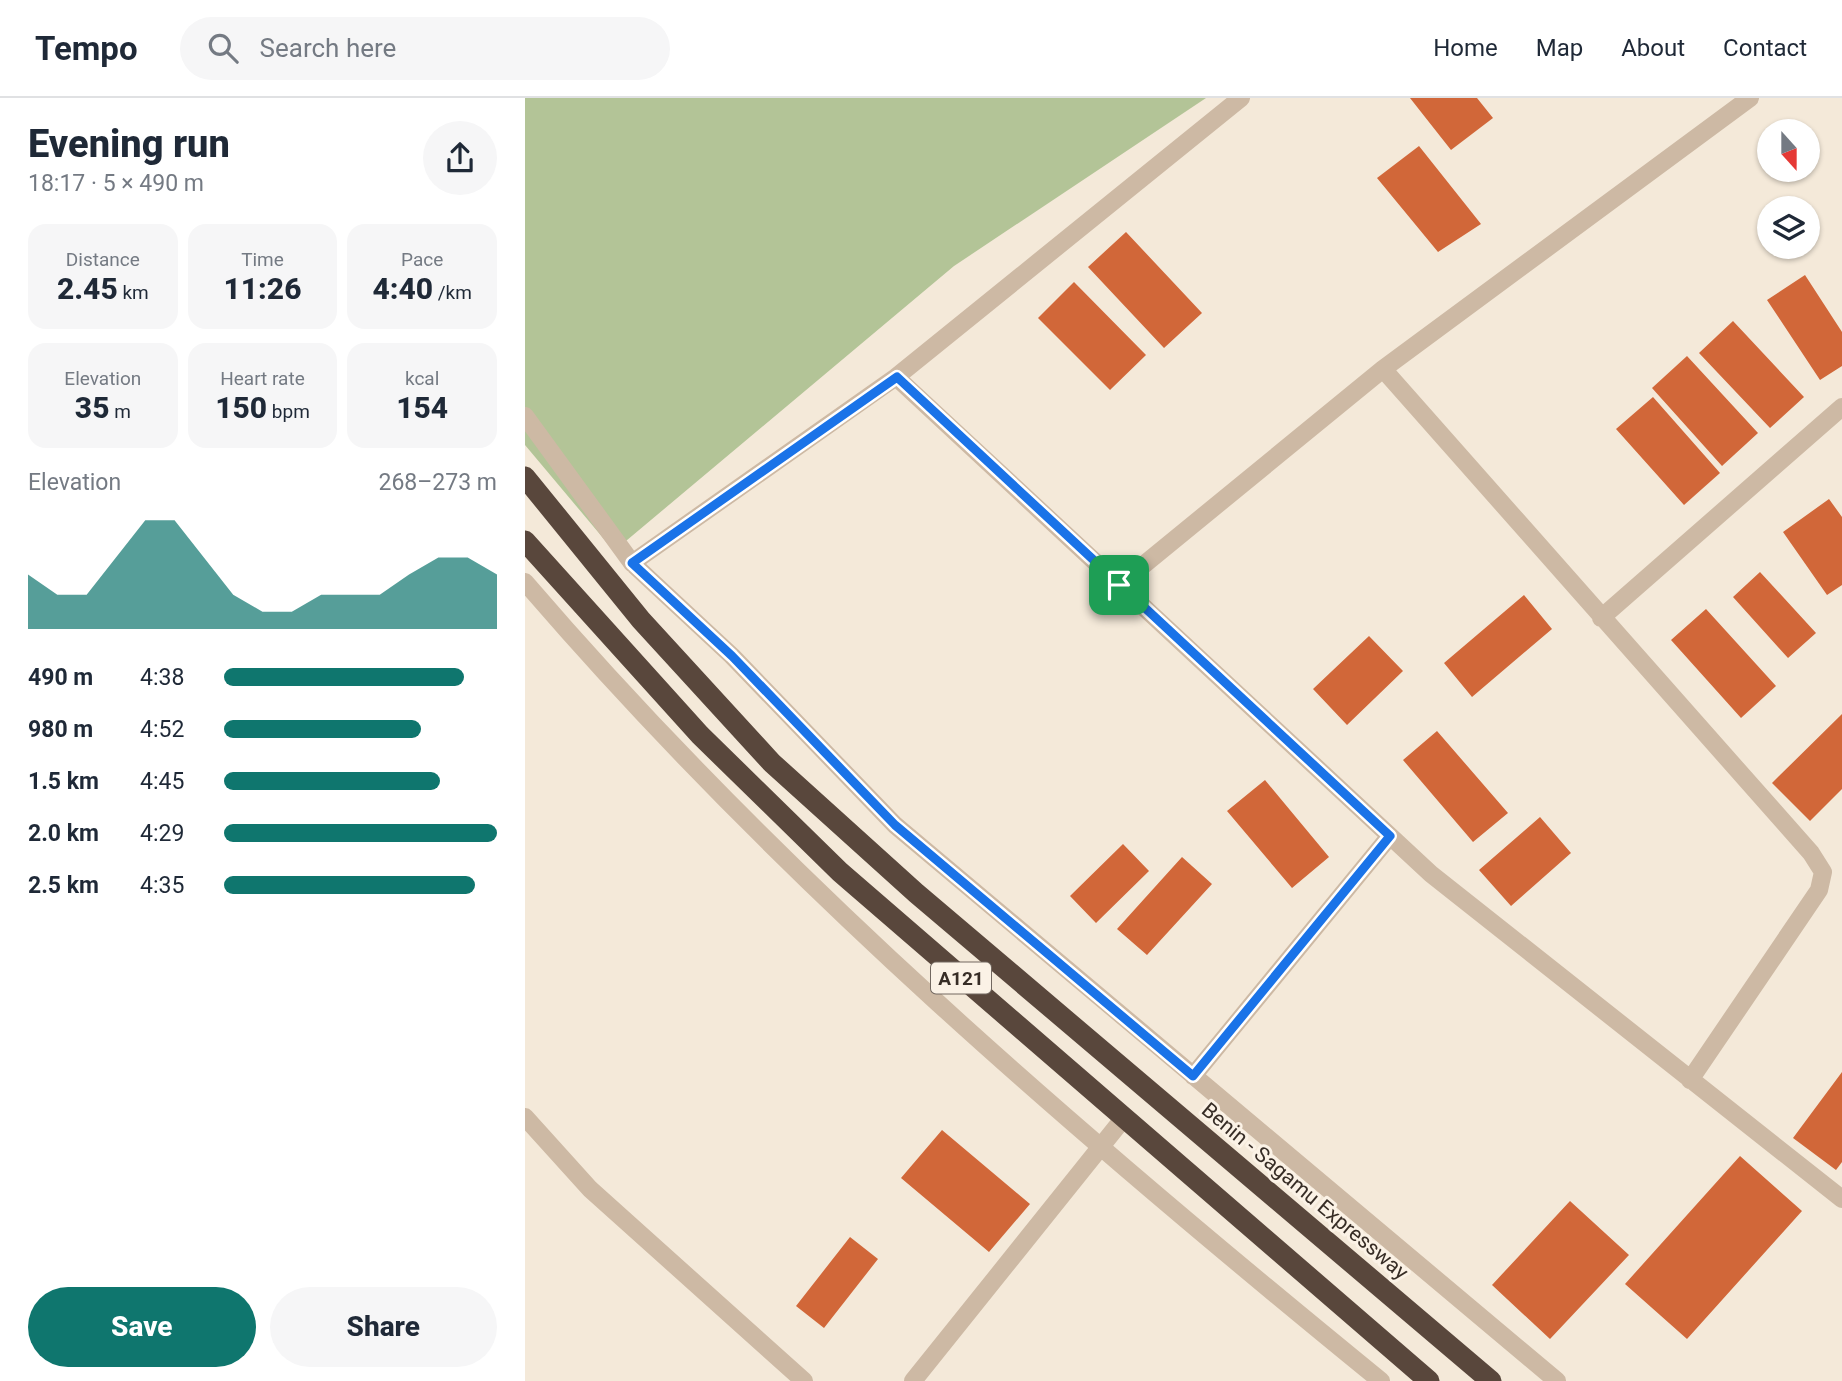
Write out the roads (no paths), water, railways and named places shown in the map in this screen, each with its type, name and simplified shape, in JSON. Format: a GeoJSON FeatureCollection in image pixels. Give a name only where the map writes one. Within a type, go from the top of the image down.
{"type":"FeatureCollection","features":[{"type":"Feature","properties":{"kind":"highway","name":"Benin - Sagamu Expressway"},"geometry":{"type":"LineString","coordinates":[[525,477],[641,620],[772,763],[916,893],[1491,1381]]}},
{"type":"Feature","properties":{"kind":"highway","name":"A121"},"geometry":{"type":"LineString","coordinates":[[525,541],[700,735],[839,872],[1429,1381]]}},
{"type":"Feature","properties":{"kind":"highway"},"geometry":{"type":"LineString","coordinates":[[892,917],[916,893]]}},
{"type":"Feature","properties":{"kind":"street"},"geometry":{"type":"LineString","coordinates":[[632,563],[897,377],[1241,98]]}},
{"type":"Feature","properties":{"kind":"street"},"geometry":{"type":"LineString","coordinates":[[1119,585],[1383,369],[1750,98]]}},
{"type":"Feature","properties":{"kind":"street"},"geometry":{"type":"LineString","coordinates":[[1383,369],[1811,853],[1823,872],[1819,890],[1690,1080]]}},
{"type":"Feature","properties":{"kind":"street"},"geometry":{"type":"LineString","coordinates":[[897,377],[1431,874],[1842,1199]]}},
{"type":"Feature","properties":{"kind":"street"},"geometry":{"type":"LineString","coordinates":[[1601,618],[1842,407]]}},
{"type":"Feature","properties":{"kind":"street"},"geometry":{"type":"LineString","coordinates":[[525,416],[632,563],[732,656],[895,825],[1557,1381]]}},
{"type":"Feature","properties":{"kind":"street"},"geometry":{"type":"LineString","coordinates":[[525,582],[597,666],[717,794],[820,892],[1100,1147],[1381,1381]]}},
{"type":"Feature","properties":{"kind":"street"},"geometry":{"type":"LineString","coordinates":[[1193,1076],[1390,836]]}},
{"type":"Feature","properties":{"kind":"street"},"geometry":{"type":"LineString","coordinates":[[525,1117],[590,1189],[804,1381]]}},
{"type":"Feature","properties":{"kind":"street"},"geometry":{"type":"LineString","coordinates":[[913,1381],[1123,1119]]}}]}
